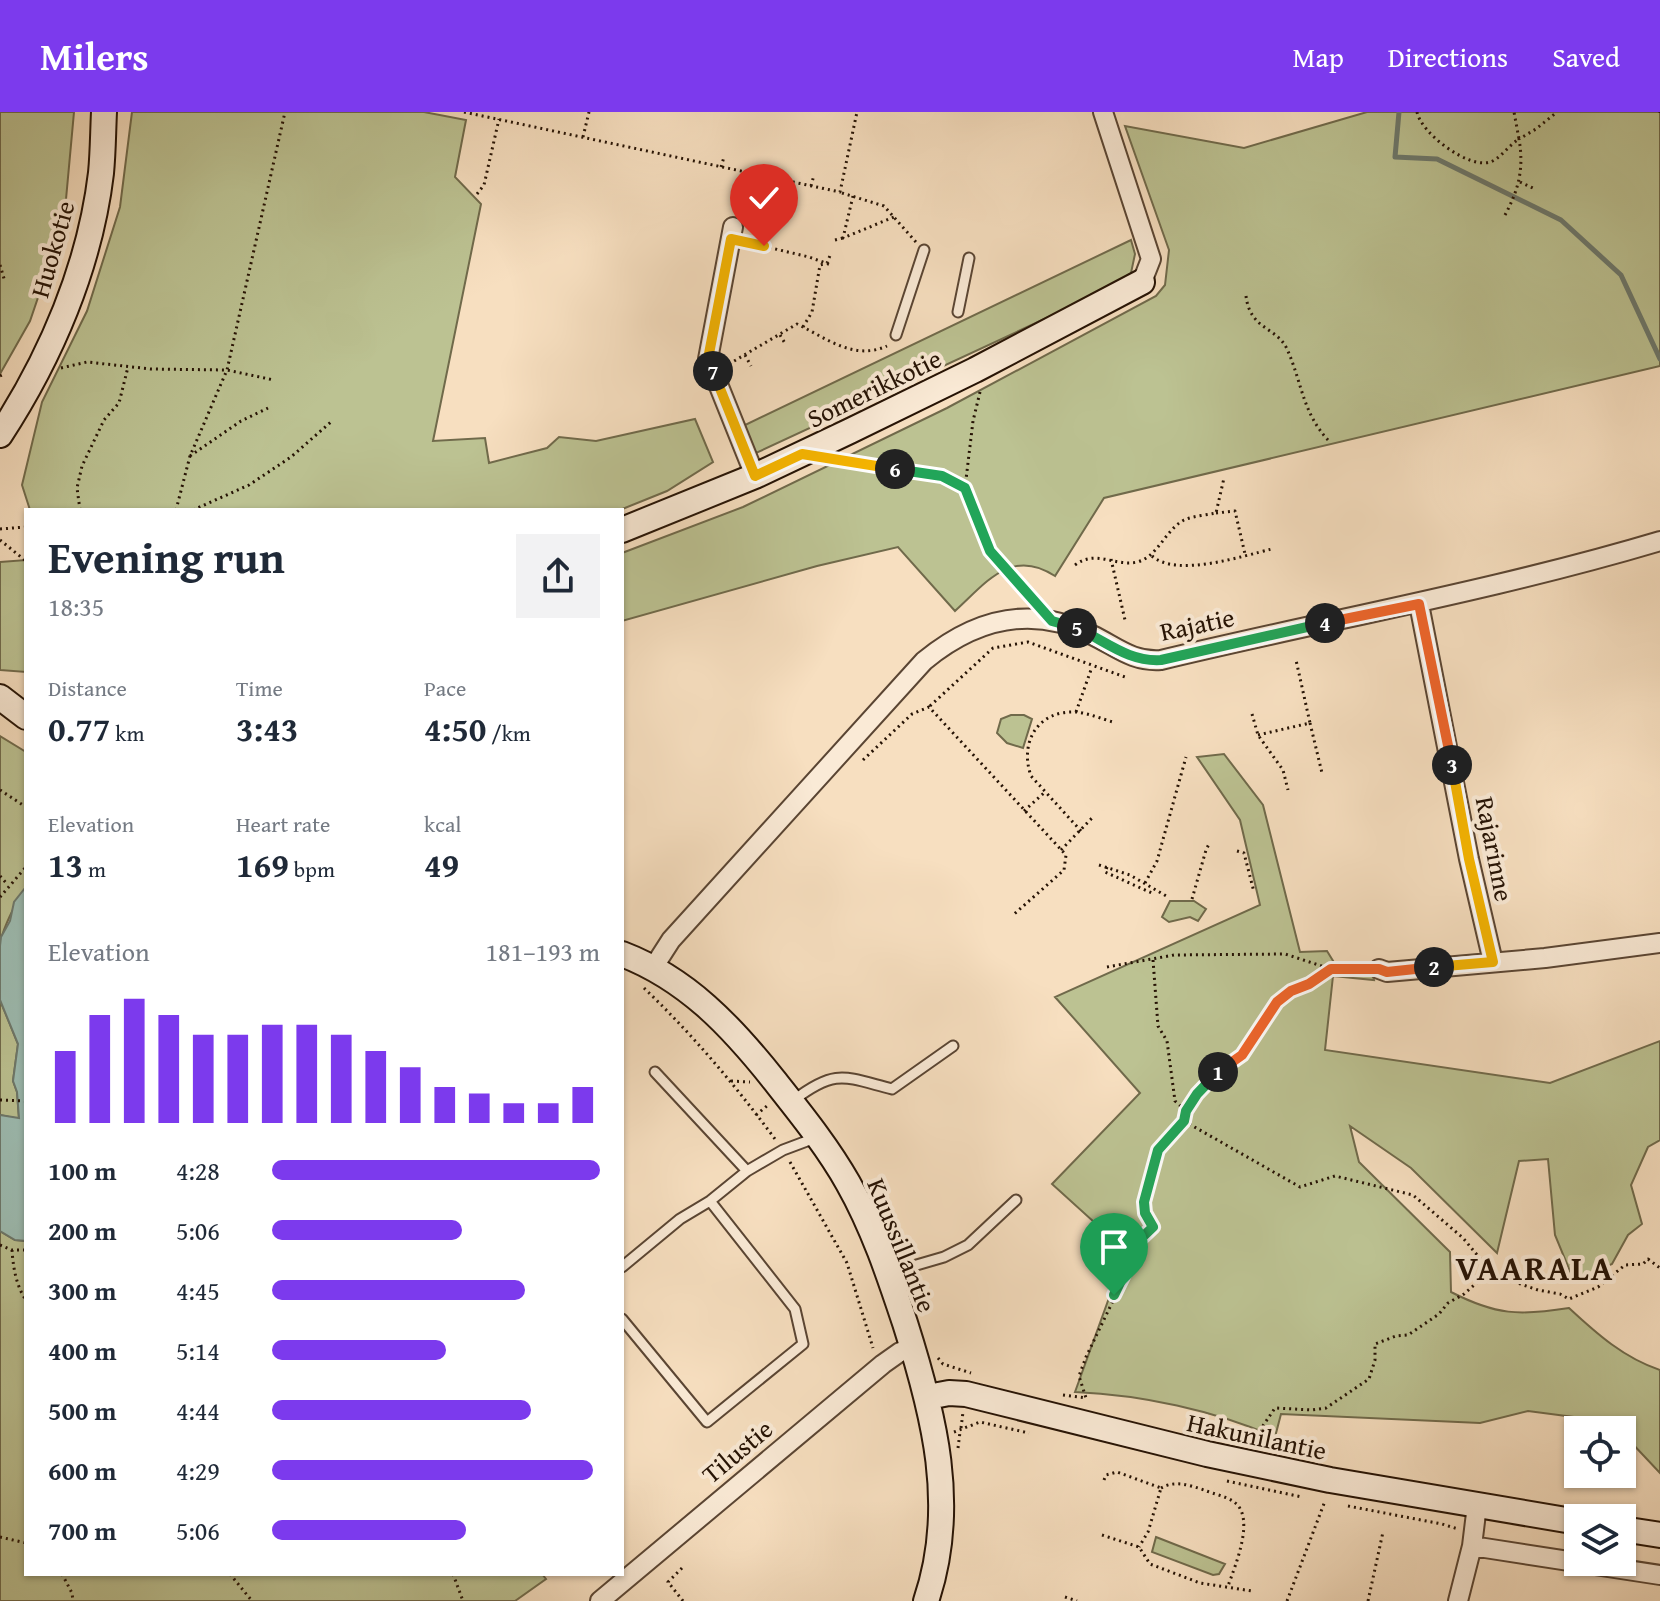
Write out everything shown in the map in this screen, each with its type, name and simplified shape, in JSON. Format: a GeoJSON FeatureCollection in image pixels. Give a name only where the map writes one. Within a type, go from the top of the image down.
{"type":"FeatureCollection","features":[{"type":"Feature","properties":{"kind":"main road","name":"Huokotie"},"geometry":{"type":"LineString","coordinates":[[0,435],[49,347],[81,266],[101,173],[104,112]]}},
{"type":"Feature","properties":{"kind":"main road","name":"Somerikkotie"},"geometry":{"type":"LineString","coordinates":[[624,529],[802,454],[975,370],[1142,282]]}},
{"type":"Feature","properties":{"kind":"main road"},"geometry":{"type":"LineString","coordinates":[[0,697],[24,711]]}},
{"type":"Feature","properties":{"kind":"main road","name":"Kuussillantie"},"geometry":{"type":"LineString","coordinates":[[626,961],[653,968],[692,992],[730,1027],[751,1049],[781,1102],[818,1137],[847,1183],[889,1273],[928,1397],[941,1467],[942,1502],[937,1561],[926,1601]]}},
{"type":"Feature","properties":{"kind":"main road","name":"Hakunilantie"},"geometry":{"type":"LineString","coordinates":[[928,1397],[966,1394],[1207,1454],[1330,1480],[1564,1520]]}},
{"type":"Feature","properties":{"kind":"main road"},"geometry":{"type":"LineString","coordinates":[[1636,1531],[1660,1535]]}},
{"type":"Feature","properties":{"kind":"street"},"geometry":{"type":"LineString","coordinates":[[1103,112],[1151,259],[1142,282]]}},
{"type":"Feature","properties":{"kind":"street"},"geometry":{"type":"LineString","coordinates":[[732,233],[708,359],[755,476]]}},
{"type":"Feature","properties":{"kind":"street","name":"Rajatie"},"geometry":{"type":"LineString","coordinates":[[653,968],[671,940],[924,661],[967,631],[1025,619],[1052,621],[1073,627],[1130,656],[1145,661],[1161,660],[1419,604],[1584,564],[1660,541]]}},
{"type":"Feature","properties":{"kind":"street","name":"Rajarinne"},"geometry":{"type":"LineString","coordinates":[[1419,604],[1469,859],[1493,962]]}},
{"type":"Feature","properties":{"kind":"street"},"geometry":{"type":"LineString","coordinates":[[1379,969],[1387,972],[1660,943]]}},
{"type":"Feature","properties":{"kind":"street","name":"Tilustie"},"geometry":{"type":"LineString","coordinates":[[600,1601],[883,1364],[900,1352],[913,1348]]}},
{"type":"Feature","properties":{"kind":"street"},"geometry":{"type":"LineString","coordinates":[[1458,1601],[1472,1546],[1477,1505]]}},
{"type":"Feature","properties":{"kind":"street"},"geometry":{"type":"LineString","coordinates":[[1472,1546],[1660,1575]]}},
{"type":"Feature","properties":{"kind":"lane"},"geometry":{"type":"LineString","coordinates":[[896,335],[924,250]]}},
{"type":"Feature","properties":{"kind":"lane"},"geometry":{"type":"LineString","coordinates":[[958,312],[969,258]]}},
{"type":"Feature","properties":{"kind":"lane"},"geometry":{"type":"LineString","coordinates":[[781,1102],[815,1084],[841,1076],[892,1089],[953,1046]]}},
{"type":"Feature","properties":{"kind":"lane"},"geometry":{"type":"LineString","coordinates":[[655,1072],[747,1171]]}},
{"type":"Feature","properties":{"kind":"lane"},"geometry":{"type":"LineString","coordinates":[[624,1265],[680,1219],[710,1201],[747,1171],[783,1150],[818,1137]]}},
{"type":"Feature","properties":{"kind":"lane"},"geometry":{"type":"LineString","coordinates":[[889,1273],[944,1257],[968,1245],[1016,1200]]}},
{"type":"Feature","properties":{"kind":"lane"},"geometry":{"type":"LineString","coordinates":[[624,1321],[707,1422],[803,1344],[795,1309],[710,1201]]}},
{"type":"Feature","properties":{"kind":"path"},"geometry":{"type":"LineString","coordinates":[[177,508],[190,456],[227,370],[285,112]]}},
{"type":"Feature","properties":{"kind":"path"},"geometry":{"type":"LineString","coordinates":[[464,112],[840,192],[884,206],[924,250]]}},
{"type":"Feature","properties":{"kind":"path"},"geometry":{"type":"LineString","coordinates":[[583,137],[589,112]]}},
{"type":"Feature","properties":{"kind":"path"},"geometry":{"type":"LineString","coordinates":[[840,192],[857,112]]}},
{"type":"Feature","properties":{"kind":"path"},"geometry":{"type":"LineString","coordinates":[[1417,112],[1418,118],[1432,134],[1455,155],[1478,163],[1498,159],[1506,147],[1557,112]]}},
{"type":"Feature","properties":{"kind":"path"},"geometry":{"type":"LineString","coordinates":[[1505,215],[1520,182],[1522,158],[1514,112]]}},
{"type":"Feature","properties":{"kind":"path"},"geometry":{"type":"LineString","coordinates":[[477,194],[484,185],[499,119]]}},
{"type":"Feature","properties":{"kind":"path"},"geometry":{"type":"LineString","coordinates":[[721,167],[724,157]]}},
{"type":"Feature","properties":{"kind":"path"},"geometry":{"type":"LineString","coordinates":[[744,173],[732,233],[764,246],[829,264]]}},
{"type":"Feature","properties":{"kind":"path"},"geometry":{"type":"LineString","coordinates":[[811,186],[814,175]]}},
{"type":"Feature","properties":{"kind":"path"},"geometry":{"type":"LineString","coordinates":[[1520,182],[1535,189]]}},
{"type":"Feature","properties":{"kind":"path"},"geometry":{"type":"LineString","coordinates":[[843,238],[853,196]]}},
{"type":"Feature","properties":{"kind":"path"},"geometry":{"type":"LineString","coordinates":[[835,240],[894,217]]}},
{"type":"Feature","properties":{"kind":"path"},"geometry":{"type":"LineString","coordinates":[[764,246],[766,239]]}},
{"type":"Feature","properties":{"kind":"path"},"geometry":{"type":"LineString","coordinates":[[805,256],[807,248]]}},
{"type":"Feature","properties":{"kind":"path"},"geometry":{"type":"LineString","coordinates":[[829,264],[831,253]]}},
{"type":"Feature","properties":{"kind":"path"},"geometry":{"type":"LineString","coordinates":[[803,327],[813,306],[820,265],[829,264]]}},
{"type":"Feature","properties":{"kind":"path"},"geometry":{"type":"LineString","coordinates":[[0,265],[5,282]]}},
{"type":"Feature","properties":{"kind":"path"},"geometry":{"type":"LineString","coordinates":[[1246,296],[1248,311],[1286,346],[1303,403],[1319,431],[1328,440]]}},
{"type":"Feature","properties":{"kind":"path"},"geometry":{"type":"LineString","coordinates":[[813,306],[822,307]]}},
{"type":"Feature","properties":{"kind":"path"},"geometry":{"type":"LineString","coordinates":[[715,378],[724,366],[797,324],[839,348],[876,351],[894,342],[896,335]]}},
{"type":"Feature","properties":{"kind":"path"},"geometry":{"type":"LineString","coordinates":[[780,334],[786,345]]}},
{"type":"Feature","properties":{"kind":"path"},"geometry":{"type":"LineString","coordinates":[[745,355],[751,366]]}},
{"type":"Feature","properties":{"kind":"path"},"geometry":{"type":"LineString","coordinates":[[55,371],[87,362],[193,371],[227,370],[274,380]]}},
{"type":"Feature","properties":{"kind":"path"},"geometry":{"type":"LineString","coordinates":[[80,508],[77,488],[82,466],[104,420],[119,403],[128,366]]}},
{"type":"Feature","properties":{"kind":"path"},"geometry":{"type":"LineString","coordinates":[[975,370],[981,385],[965,488],[990,551],[1052,621]]}},
{"type":"Feature","properties":{"kind":"path"},"geometry":{"type":"LineString","coordinates":[[190,456],[241,421],[268,408]]}},
{"type":"Feature","properties":{"kind":"path"},"geometry":{"type":"LineString","coordinates":[[197,508],[249,485],[291,457],[332,421]]}},
{"type":"Feature","properties":{"kind":"path"},"geometry":{"type":"LineString","coordinates":[[802,454],[942,476],[965,488]]}},
{"type":"Feature","properties":{"kind":"path"},"geometry":{"type":"LineString","coordinates":[[1216,513],[1224,478]]}},
{"type":"Feature","properties":{"kind":"path"},"geometry":{"type":"LineString","coordinates":[[1075,565],[1090,557],[1134,563],[1151,556],[1159,543],[1184,520],[1235,511],[1245,555]]}},
{"type":"Feature","properties":{"kind":"path"},"geometry":{"type":"LineString","coordinates":[[0,529],[24,527]]}},
{"type":"Feature","properties":{"kind":"path"},"geometry":{"type":"LineString","coordinates":[[0,540],[24,559]]}},
{"type":"Feature","properties":{"kind":"path"},"geometry":{"type":"LineString","coordinates":[[1151,556],[1176,566],[1202,564],[1272,549]]}},
{"type":"Feature","properties":{"kind":"path"},"geometry":{"type":"LineString","coordinates":[[1111,559],[1125,620]]}},
{"type":"Feature","properties":{"kind":"path"},"geometry":{"type":"LineString","coordinates":[[863,760],[912,714],[929,707],[993,648],[1028,642],[1125,677]]}},
{"type":"Feature","properties":{"kind":"path"},"geometry":{"type":"LineString","coordinates":[[1296,660],[1322,773]]}},
{"type":"Feature","properties":{"kind":"path"},"geometry":{"type":"LineString","coordinates":[[1076,712],[1092,667]]}},
{"type":"Feature","properties":{"kind":"path"},"geometry":{"type":"LineString","coordinates":[[929,707],[1066,855],[1064,870],[1012,916]]}},
{"type":"Feature","properties":{"kind":"path"},"geometry":{"type":"LineString","coordinates":[[1081,831],[1031,776],[1027,765],[1028,740],[1036,726],[1055,715],[1076,712],[1113,722]]}},
{"type":"Feature","properties":{"kind":"path"},"geometry":{"type":"LineString","coordinates":[[1252,714],[1258,735],[1283,770],[1288,790]]}},
{"type":"Feature","properties":{"kind":"path"},"geometry":{"type":"LineString","coordinates":[[1258,735],[1310,723]]}},
{"type":"Feature","properties":{"kind":"path"},"geometry":{"type":"LineString","coordinates":[[1145,883],[1157,861],[1186,757]]}},
{"type":"Feature","properties":{"kind":"path"},"geometry":{"type":"LineString","coordinates":[[0,790],[24,806]]}},
{"type":"Feature","properties":{"kind":"path"},"geometry":{"type":"LineString","coordinates":[[1024,811],[1045,792]]}},
{"type":"Feature","properties":{"kind":"path"},"geometry":{"type":"LineString","coordinates":[[1061,850],[1092,818]]}},
{"type":"Feature","properties":{"kind":"path"},"geometry":{"type":"LineString","coordinates":[[1192,899],[1210,842]]}},
{"type":"Feature","properties":{"kind":"path"},"geometry":{"type":"LineString","coordinates":[[1237,851],[1244,853],[1254,892]]}},
{"type":"Feature","properties":{"kind":"path"},"geometry":{"type":"LineString","coordinates":[[1099,865],[1145,883],[1168,897]]}},
{"type":"Feature","properties":{"kind":"path"},"geometry":{"type":"LineString","coordinates":[[1107,867],[1105,872],[1154,894]]}},
{"type":"Feature","properties":{"kind":"path"},"geometry":{"type":"LineString","coordinates":[[0,897],[24,869]]}},
{"type":"Feature","properties":{"kind":"path"},"geometry":{"type":"LineString","coordinates":[[0,876],[8,886]]}},
{"type":"Feature","properties":{"kind":"path"},"geometry":{"type":"LineString","coordinates":[[1107,967],[1174,955],[1285,954],[1331,969],[1379,969]]}},
{"type":"Feature","properties":{"kind":"path"},"geometry":{"type":"LineString","coordinates":[[1153,960],[1158,1026],[1167,1041],[1175,1101],[1186,1111]]}},
{"type":"Feature","properties":{"kind":"path"},"geometry":{"type":"LineString","coordinates":[[626,961],[731,1081],[783,1150],[847,1263],[874,1349],[883,1364]]}},
{"type":"Feature","properties":{"kind":"path"},"geometry":{"type":"LineString","coordinates":[[1061,1395],[1086,1398],[1079,1376],[1086,1357],[1123,1280],[1131,1260],[1132,1247],[1153,1227],[1145,1213],[1144,1202],[1158,1150],[1184,1121],[1186,1111],[1212,1077],[1242,1055],[1277,1002],[1331,969]]}},
{"type":"Feature","properties":{"kind":"path"},"geometry":{"type":"LineString","coordinates":[[731,1081],[754,1082]]}},
{"type":"Feature","properties":{"kind":"path"},"geometry":{"type":"LineString","coordinates":[[0,1093],[2,1100],[24,1101]]}},
{"type":"Feature","properties":{"kind":"path"},"geometry":{"type":"LineString","coordinates":[[756,1115],[781,1102]]}},
{"type":"Feature","properties":{"kind":"path"},"geometry":{"type":"LineString","coordinates":[[1184,1121],[1300,1187],[1335,1176],[1413,1195],[1463,1238],[1495,1277]]}},
{"type":"Feature","properties":{"kind":"path"},"geometry":{"type":"LineString","coordinates":[[0,1245],[12,1250],[24,1250]]}},
{"type":"Feature","properties":{"kind":"path"},"geometry":{"type":"LineString","coordinates":[[12,1250],[24,1297]]}},
{"type":"Feature","properties":{"kind":"path"},"geometry":{"type":"LineString","coordinates":[[1256,1436],[1275,1408],[1320,1410],[1361,1385],[1372,1372],[1377,1351],[1375,1344],[1408,1335],[1488,1273],[1572,1299],[1600,1286],[1625,1265],[1643,1264],[1648,1259],[1660,1268]]}},
{"type":"Feature","properties":{"kind":"path"},"geometry":{"type":"LineString","coordinates":[[936,1356],[943,1364],[980,1375]]}},
{"type":"Feature","properties":{"kind":"path"},"geometry":{"type":"LineString","coordinates":[[1104,1480],[1106,1475],[1117,1472],[1144,1479],[1161,1488]]}},
{"type":"Feature","properties":{"kind":"path"},"geometry":{"type":"LineString","coordinates":[[1139,1547],[1148,1532],[1161,1488],[1167,1484],[1190,1485],[1235,1502],[1241,1510],[1243,1539],[1228,1586]]}},
{"type":"Feature","properties":{"kind":"path"},"geometry":{"type":"LineString","coordinates":[[1287,1601],[1325,1501]]}},
{"type":"Feature","properties":{"kind":"path"},"geometry":{"type":"LineString","coordinates":[[1368,1601],[1383,1532]]}},
{"type":"Feature","properties":{"kind":"path"},"geometry":{"type":"LineString","coordinates":[[1102,1535],[1139,1547],[1150,1564],[1200,1583],[1252,1591]]}},
{"type":"Feature","properties":{"kind":"path"},"geometry":{"type":"LineString","coordinates":[[0,1537],[24,1543]]}},
{"type":"Feature","properties":{"kind":"path"},"geometry":{"type":"LineString","coordinates":[[682,1568],[668,1582],[683,1601]]}},
{"type":"Feature","properties":{"kind":"path"},"geometry":{"type":"LineString","coordinates":[[63,1576],[73,1601]]}},
{"type":"Feature","properties":{"kind":"path"},"geometry":{"type":"LineString","coordinates":[[232,1576],[252,1601]]}},
{"type":"Feature","properties":{"kind":"path"},"geometry":{"type":"LineString","coordinates":[[454,1576],[463,1601]]}},
{"type":"Feature","properties":{"kind":"path"},"geometry":{"type":"LineString","coordinates":[[1065,1597],[1077,1601]]}},
{"type":"Feature","properties":{"kind":"green space"},"geometry":{"type":"Polygon","coordinates":[[[0,112],[74,112],[64,221],[30,321],[0,374],[0,112]]]}},
{"type":"Feature","properties":{"kind":"green space"},"geometry":{"type":"Polygon","coordinates":[[[132,112],[424,112],[466,120],[455,177],[481,204],[433,441],[485,438],[489,463],[547,448],[559,437],[596,441],[695,419],[713,462],[667,491],[624,508],[29,508],[22,485],[42,402],[87,311],[120,207],[132,112]]]}},
{"type":"Feature","properties":{"kind":"green space"},"geometry":{"type":"Polygon","coordinates":[[[1367,112],[1660,112],[1660,366],[1104,498],[1055,576],[1025,565],[1012,567],[989,580],[955,611],[898,547],[817,566],[624,620],[624,552],[743,507],[947,408],[1156,296],[1165,285],[1169,250],[1125,126],[1244,148],[1367,112]]]}},
{"type":"Feature","properties":{"kind":"green space"},"geometry":{"type":"Polygon","coordinates":[[[1131,240],[1135,254],[1131,273],[1109,289],[756,453],[743,426],[1131,240]]]}},
{"type":"Feature","properties":{"kind":"green space"},"geometry":{"type":"Polygon","coordinates":[[[24,560],[24,672],[0,670],[0,562],[24,560]]]}},
{"type":"Feature","properties":{"kind":"green space"},"geometry":{"type":"Polygon","coordinates":[[[1024,715],[1032,719],[1023,748],[1007,743],[997,733],[1001,719],[1024,715]]]}},
{"type":"Feature","properties":{"kind":"green space"},"geometry":{"type":"Polygon","coordinates":[[[0,736],[24,751],[24,892],[10,916],[0,946],[0,736]]]}},
{"type":"Feature","properties":{"kind":"green space"},"geometry":{"type":"Polygon","coordinates":[[[1224,754],[1263,805],[1300,952],[1327,951],[1335,964],[1370,962],[1374,980],[1333,976],[1325,1050],[1550,1083],[1660,1041],[1660,1140],[1648,1147],[1631,1185],[1642,1224],[1628,1235],[1612,1264],[1574,1281],[1555,1235],[1548,1159],[1519,1161],[1497,1253],[1411,1168],[1350,1126],[1359,1162],[1450,1252],[1451,1292],[1508,1312],[1569,1308],[1623,1352],[1660,1370],[1660,1473],[1636,1448],[1636,1416],[1566,1416],[1528,1411],[1480,1423],[1281,1414],[1275,1437],[1227,1419],[1177,1406],[1126,1396],[1075,1392],[1126,1251],[1052,1184],[1140,1093],[1055,997],[1260,905],[1240,820],[1197,757],[1224,754]]]}},
{"type":"Feature","properties":{"kind":"green space"},"geometry":{"type":"Polygon","coordinates":[[[1170,901],[1194,901],[1206,909],[1198,921],[1190,917],[1169,922],[1162,917],[1170,901]]]}},
{"type":"Feature","properties":{"kind":"green space"},"geometry":{"type":"Polygon","coordinates":[[[0,1000],[18,1044],[13,1081],[19,1119],[0,1115],[0,1000]]]}},
{"type":"Feature","properties":{"kind":"green space"},"geometry":{"type":"Polygon","coordinates":[[[0,1231],[15,1240],[24,1241],[24,1576],[544,1576],[546,1579],[515,1601],[0,1601],[0,1231]]]}},
{"type":"Feature","properties":{"kind":"green space"},"geometry":{"type":"Polygon","coordinates":[[[1156,1537],[1225,1564],[1219,1574],[1213,1575],[1152,1552],[1156,1537]]]}},
{"type":"Feature","properties":{"kind":"water"},"geometry":{"type":"Polygon","coordinates":[[[24,889],[24,1241],[15,1240],[0,1231],[0,1115],[19,1118],[13,1081],[18,1044],[0,1000],[1,937],[10,921],[14,902],[24,889]]]}},
{"type":"Feature","properties":{"kind":"waterway"},"geometry":{"type":"LineString","coordinates":[[1399,112],[1395,157],[1437,159],[1561,220],[1621,275],[1660,359]]}},
{"type":"Feature","properties":{"kind":"district","name":"VAARALA"},"geometry":{"type":"Point","coordinates":[1535,1267]}},
{"type":"Feature","properties":{"kind":"route"},"geometry":{"type":"LineString","coordinates":[[764,246],[731,239],[708,359],[755,476],[802,454],[942,476],[965,488],[990,551],[1052,621],[1094,636],[1145,661],[1419,604],[1469,859],[1493,962],[1387,972],[1379,969],[1331,969],[1277,1002],[1242,1055],[1212,1077],[1186,1111],[1184,1121],[1158,1150],[1144,1202],[1145,1213],[1153,1227],[1132,1247],[1131,1260],[1114,1295]]}}]}
